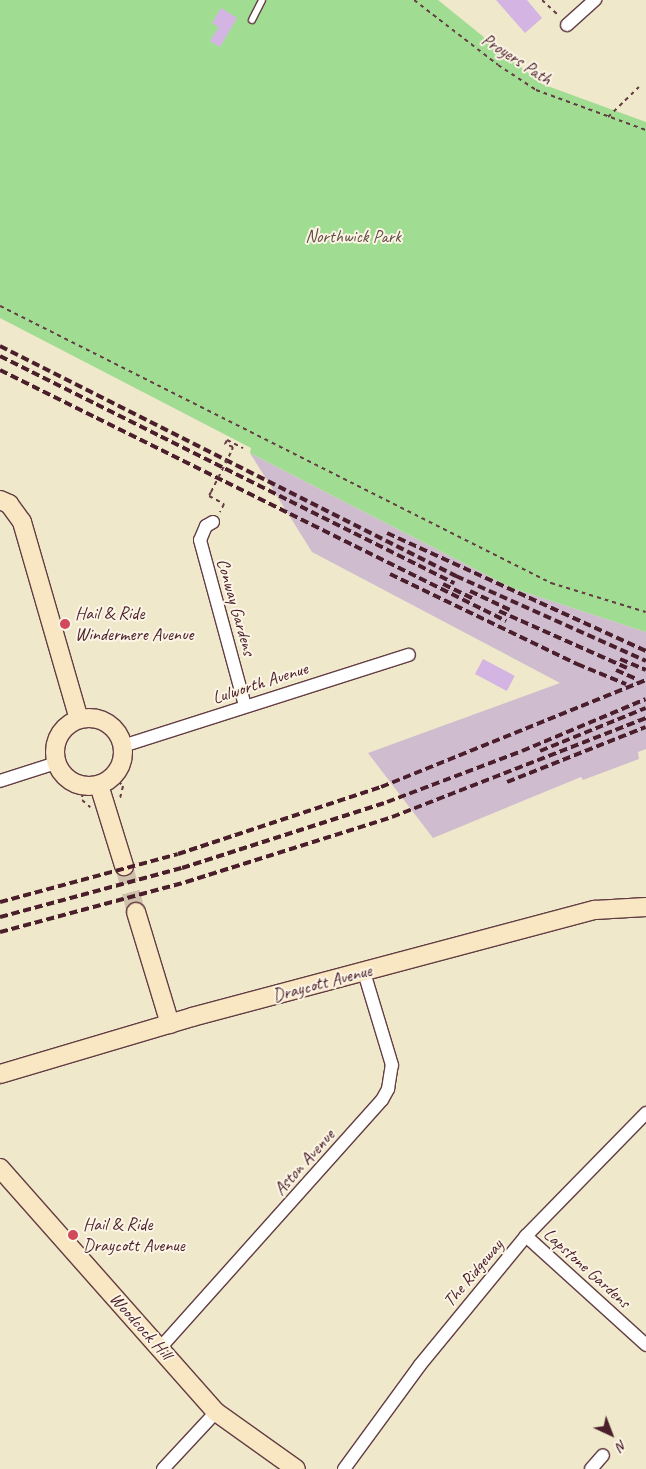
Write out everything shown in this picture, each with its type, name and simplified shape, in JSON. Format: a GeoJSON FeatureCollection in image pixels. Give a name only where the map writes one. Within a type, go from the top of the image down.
{"type":"FeatureCollection","features":[{"type":"Feature","properties":{"kind":"street"},"geometry":{"type":"LineString","coordinates":[[567,25],[595,0]]}},
{"type":"Feature","properties":{"kind":"street"},"geometry":{"type":"LineString","coordinates":[[0,500],[9,504],[22,522],[79,719]]}},
{"type":"Feature","properties":{"kind":"street","name":"Conway Gardens"},"geometry":{"type":"LineString","coordinates":[[213,522],[206,526],[200,540],[245,706]]}},
{"type":"Feature","properties":{"kind":"street","name":"Lulworth Avenue"},"geometry":{"type":"LineString","coordinates":[[123,746],[245,706],[409,656]]}},
{"type":"Feature","properties":{"kind":"street"},"geometry":{"type":"LineString","coordinates":[[79,719],[102,721],[112,727],[123,746],[120,767],[113,776],[99,785],[76,784],[66,777],[56,763],[57,740],[63,730],[79,719]]}},
{"type":"Feature","properties":{"kind":"street"},"geometry":{"type":"LineString","coordinates":[[0,781],[56,763]]}},
{"type":"Feature","properties":{"kind":"street"},"geometry":{"type":"LineString","coordinates":[[99,785],[124,866]]}},
{"type":"Feature","properties":{"kind":"street","name":"Draycott Avenue"},"geometry":{"type":"LineString","coordinates":[[0,1074],[170,1024],[594,910],[646,907]]}},
{"type":"Feature","properties":{"kind":"street"},"geometry":{"type":"LineString","coordinates":[[136,912],[170,1024]]}},
{"type":"Feature","properties":{"kind":"street","name":"Aston Avenue"},"geometry":{"type":"LineString","coordinates":[[161,1347],[386,1094],[392,1077],[392,1065],[364,972]]}},
{"type":"Feature","properties":{"kind":"street","name":"The Ridgeway"},"geometry":{"type":"LineString","coordinates":[[344,1469],[420,1365],[526,1236],[646,1113]]}},
{"type":"Feature","properties":{"kind":"street","name":"Woodcock Hill"},"geometry":{"type":"LineString","coordinates":[[0,1168],[161,1347],[216,1412],[296,1469]]}},
{"type":"Feature","properties":{"kind":"street","name":"Lapstone Gardens"},"geometry":{"type":"LineString","coordinates":[[526,1236],[646,1345]]}},
{"type":"Feature","properties":{"kind":"street"},"geometry":{"type":"LineString","coordinates":[[163,1469],[216,1412]]}},
{"type":"Feature","properties":{"kind":"street"},"geometry":{"type":"LineString","coordinates":[[591,1469],[603,1455]]}},
{"type":"Feature","properties":{"kind":"lane"},"geometry":{"type":"LineString","coordinates":[[252,20],[262,0]]}},
{"type":"Feature","properties":{"kind":"path","name":"Proyers Path"},"geometry":{"type":"LineString","coordinates":[[414,0],[517,79],[536,90],[646,130]]}},
{"type":"Feature","properties":{"kind":"path"},"geometry":{"type":"LineString","coordinates":[[542,0],[567,25]]}},
{"type":"Feature","properties":{"kind":"path"},"geometry":{"type":"LineString","coordinates":[[608,117],[639,87]]}},
{"type":"Feature","properties":{"kind":"path"},"geometry":{"type":"LineString","coordinates":[[0,306],[551,583],[646,612]]}},
{"type":"Feature","properties":{"kind":"path"},"geometry":{"type":"LineString","coordinates":[[224,504],[209,496],[233,447],[225,444],[227,440],[243,448]]}},
{"type":"Feature","properties":{"kind":"shaded area"},"geometry":{"type":"Polygon","coordinates":[[[250,453],[512,588],[646,632],[646,749],[638,752],[639,759],[583,780],[581,777],[433,838],[368,753],[560,683],[312,552],[250,453]]]}},
{"type":"Feature","properties":{"kind":"green space","name":"Northwick Park"},"geometry":{"type":"Polygon","coordinates":[[[0,0],[438,0],[542,84],[646,122],[646,632],[512,588],[250,453],[251,448],[0,318],[0,0]]]}},
{"type":"Feature","properties":{"kind":"building"},"geometry":{"type":"Polygon","coordinates":[[[496,0],[527,0],[542,18],[525,33],[496,0]]]}},
{"type":"Feature","properties":{"kind":"building"},"geometry":{"type":"Polygon","coordinates":[[[221,8],[237,18],[220,47],[210,41],[219,27],[212,23],[221,8]]]}},
{"type":"Feature","properties":{"kind":"building"},"geometry":{"type":"Polygon","coordinates":[[[483,659],[515,676],[507,691],[475,674],[483,659]]]}},
{"type":"Feature","properties":{"kind":"tunnel"},"geometry":{"type":"LineString","coordinates":[[124,866],[136,912]]}},
{"type":"Feature","properties":{"kind":"railway"},"geometry":{"type":"LineString","coordinates":[[0,346],[456,576],[646,661]]}},
{"type":"Feature","properties":{"kind":"railway"},"geometry":{"type":"LineString","coordinates":[[0,356],[454,583]]}},
{"type":"Feature","properties":{"kind":"railway"},"geometry":{"type":"LineString","coordinates":[[0,370],[506,621]]}},
{"type":"Feature","properties":{"kind":"railway"},"geometry":{"type":"LineString","coordinates":[[387,533],[646,651]]}},
{"type":"Feature","properties":{"kind":"railway"},"geometry":{"type":"LineString","coordinates":[[390,574],[577,664],[626,684]]}},
{"type":"Feature","properties":{"kind":"railway"},"geometry":{"type":"LineString","coordinates":[[443,584],[474,599]]}},
{"type":"Feature","properties":{"kind":"railway"},"geometry":{"type":"LineString","coordinates":[[470,591],[510,610]]}},
{"type":"Feature","properties":{"kind":"railway"},"geometry":{"type":"LineString","coordinates":[[499,611],[627,668]]}},
{"type":"Feature","properties":{"kind":"railway"},"geometry":{"type":"LineString","coordinates":[[620,659],[646,670]]}},
{"type":"Feature","properties":{"kind":"railway"},"geometry":{"type":"LineString","coordinates":[[616,670],[636,679]]}},
{"type":"Feature","properties":{"kind":"railway"},"geometry":{"type":"LineString","coordinates":[[0,902],[178,854],[381,787],[646,680]]}},
{"type":"Feature","properties":{"kind":"railway"},"geometry":{"type":"LineString","coordinates":[[0,917],[182,868],[387,802],[522,751],[646,699]]}},
{"type":"Feature","properties":{"kind":"railway"},"geometry":{"type":"LineString","coordinates":[[540,751],[646,708]]}},
{"type":"Feature","properties":{"kind":"railway"},"geometry":{"type":"LineString","coordinates":[[0,932],[186,882],[392,817],[646,718]]}},
{"type":"Feature","properties":{"kind":"railway"},"geometry":{"type":"LineString","coordinates":[[507,782],[646,727]]}},
{"type":"Feature","properties":{"kind":"place","name":"Hail & Ride Windermere Avenue"},"geometry":{"type":"Point","coordinates":[65,624]}},
{"type":"Feature","properties":{"kind":"place","name":"Hail & Ride Draycott Avenue"},"geometry":{"type":"Point","coordinates":[73,1235]}}]}
